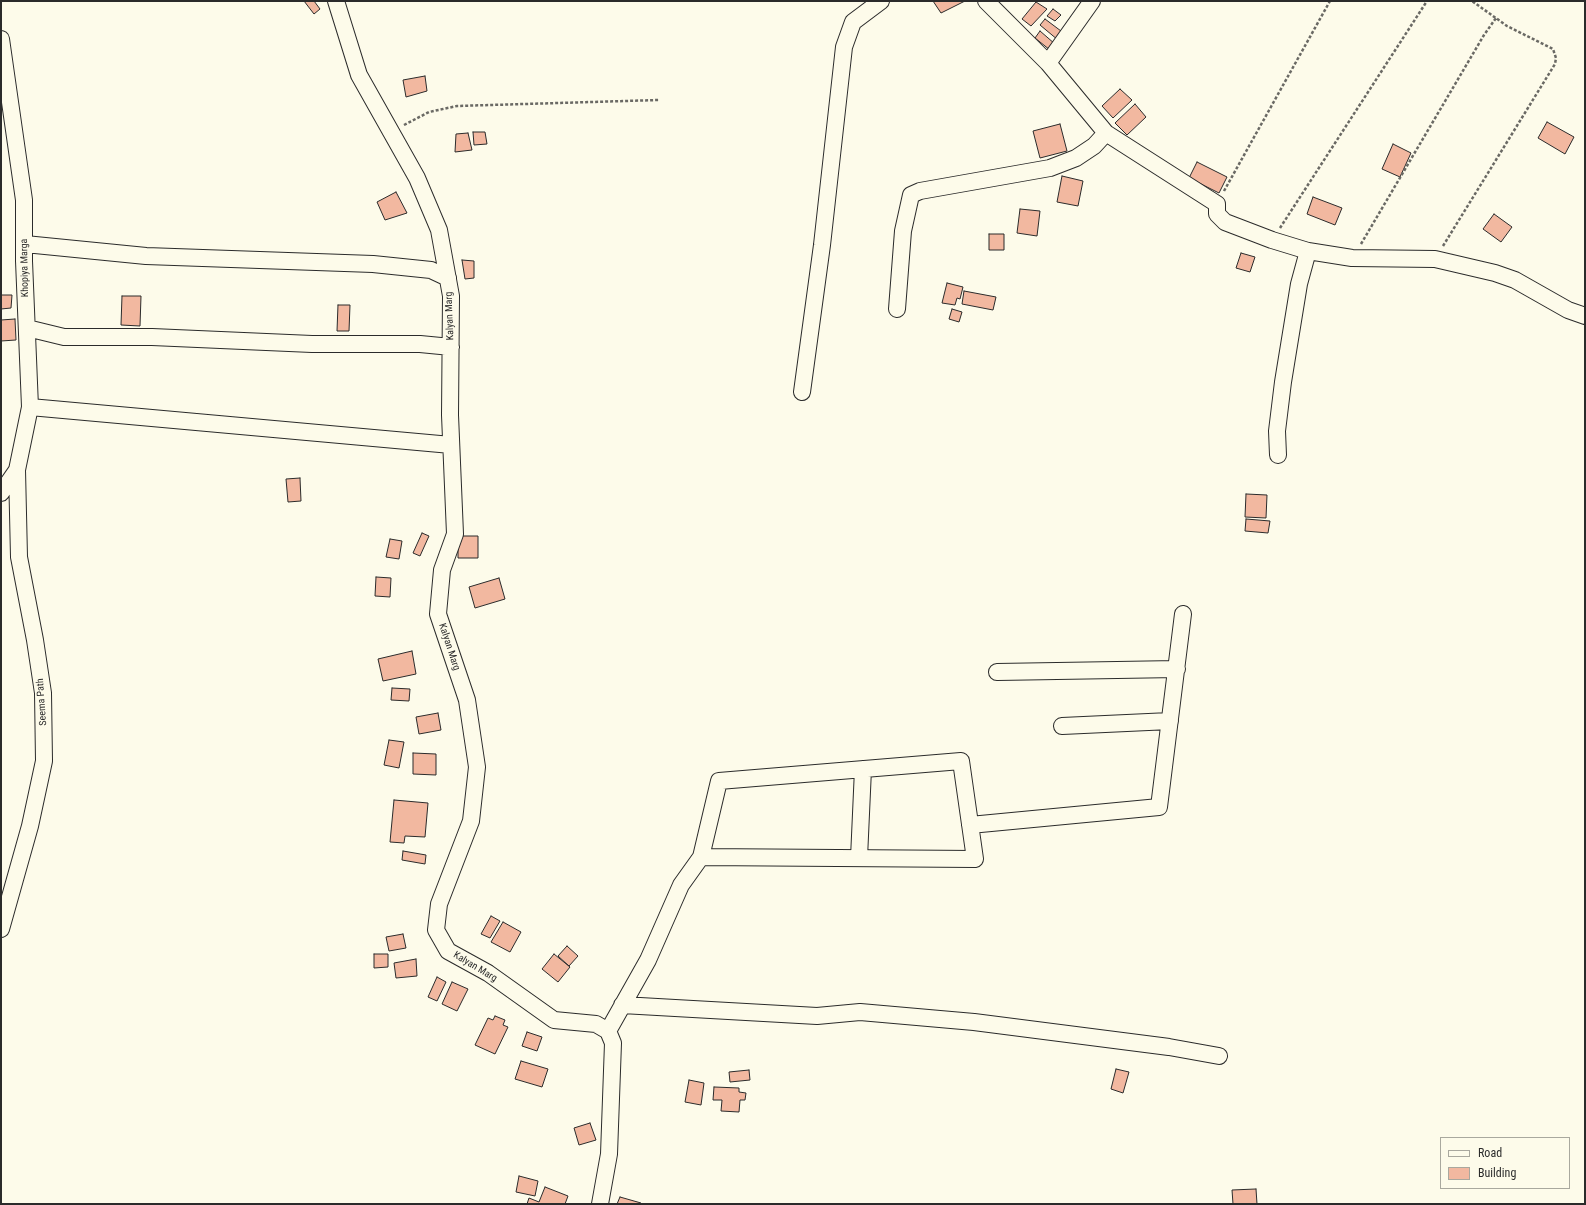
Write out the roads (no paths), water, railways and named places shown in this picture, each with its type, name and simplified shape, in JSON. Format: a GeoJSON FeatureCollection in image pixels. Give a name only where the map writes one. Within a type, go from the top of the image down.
{"type":"FeatureCollection","features":[{"type":"Feature","properties":{"kind":"street","name":"Kalyan Marg"},"geometry":{"type":"LineString","coordinates":[[336,1],[359,75],[416,178],[439,230],[451,296],[451,444],[455,534],[442,570],[438,614],[467,700],[477,767],[471,821],[439,904],[436,930],[448,951],[488,973],[554,1020],[596,1024],[608,1031]]}},
{"type":"Feature","properties":{"kind":"street"},"geometry":{"type":"LineString","coordinates":[[802,392],[822,245],[844,47],[853,22],[881,1]]}},
{"type":"Feature","properties":{"kind":"street"},"geometry":{"type":"LineString","coordinates":[[986,1],[1048,63],[1106,133],[1217,204],[1217,214],[1225,222],[1272,240],[1308,251],[1352,258],[1435,259],[1495,273],[1508,278],[1568,310],[1585,316]]}},
{"type":"Feature","properties":{"kind":"street"},"geometry":{"type":"LineString","coordinates":[[1048,63],[1092,1]]}},
{"type":"Feature","properties":{"kind":"street","name":"Khopiya Marga"},"geometry":{"type":"LineString","coordinates":[[1,39],[24,200],[30,407],[17,470],[1,493]]}},
{"type":"Feature","properties":{"kind":"street"},"geometry":{"type":"LineString","coordinates":[[897,309],[903,231],[912,195],[920,191],[1050,168],[1076,158],[1094,146],[1106,133]]}},
{"type":"Feature","properties":{"kind":"street"},"geometry":{"type":"LineString","coordinates":[[25,244],[146,256],[373,264],[431,270],[448,278]]}},
{"type":"Feature","properties":{"kind":"street"},"geometry":{"type":"LineString","coordinates":[[1278,455],[1277,431],[1283,382],[1299,284],[1308,251]]}},
{"type":"Feature","properties":{"kind":"street"},"geometry":{"type":"LineString","coordinates":[[27,328],[64,337],[152,337],[312,344],[420,344],[451,347]]}},
{"type":"Feature","properties":{"kind":"street"},"geometry":{"type":"LineString","coordinates":[[30,407],[451,444]]}},
{"type":"Feature","properties":{"kind":"street","name":"Seema Path"},"geometry":{"type":"LineString","coordinates":[[1,929],[30,826],[44,761],[43,693],[35,640],[19,557],[17,470]]}},
{"type":"Feature","properties":{"kind":"street"},"geometry":{"type":"LineString","coordinates":[[970,825],[1159,807],[1183,614]]}},
{"type":"Feature","properties":{"kind":"street"},"geometry":{"type":"LineString","coordinates":[[997,672],[1177,669]]}},
{"type":"Feature","properties":{"kind":"street"},"geometry":{"type":"LineString","coordinates":[[1062,726],[1170,721]]}},
{"type":"Feature","properties":{"kind":"street"},"geometry":{"type":"LineString","coordinates":[[600,1204],[609,1154],[614,1043],[608,1031],[648,960],[681,885],[701,857],[719,781],[961,761],[975,858],[701,857]]}},
{"type":"Feature","properties":{"kind":"street"},"geometry":{"type":"LineString","coordinates":[[859,858],[863,769]]}},
{"type":"Feature","properties":{"kind":"street"},"geometry":{"type":"LineString","coordinates":[[622,1005],[816,1016],[860,1012],[974,1022],[1169,1047],[1219,1056]]}}]}
